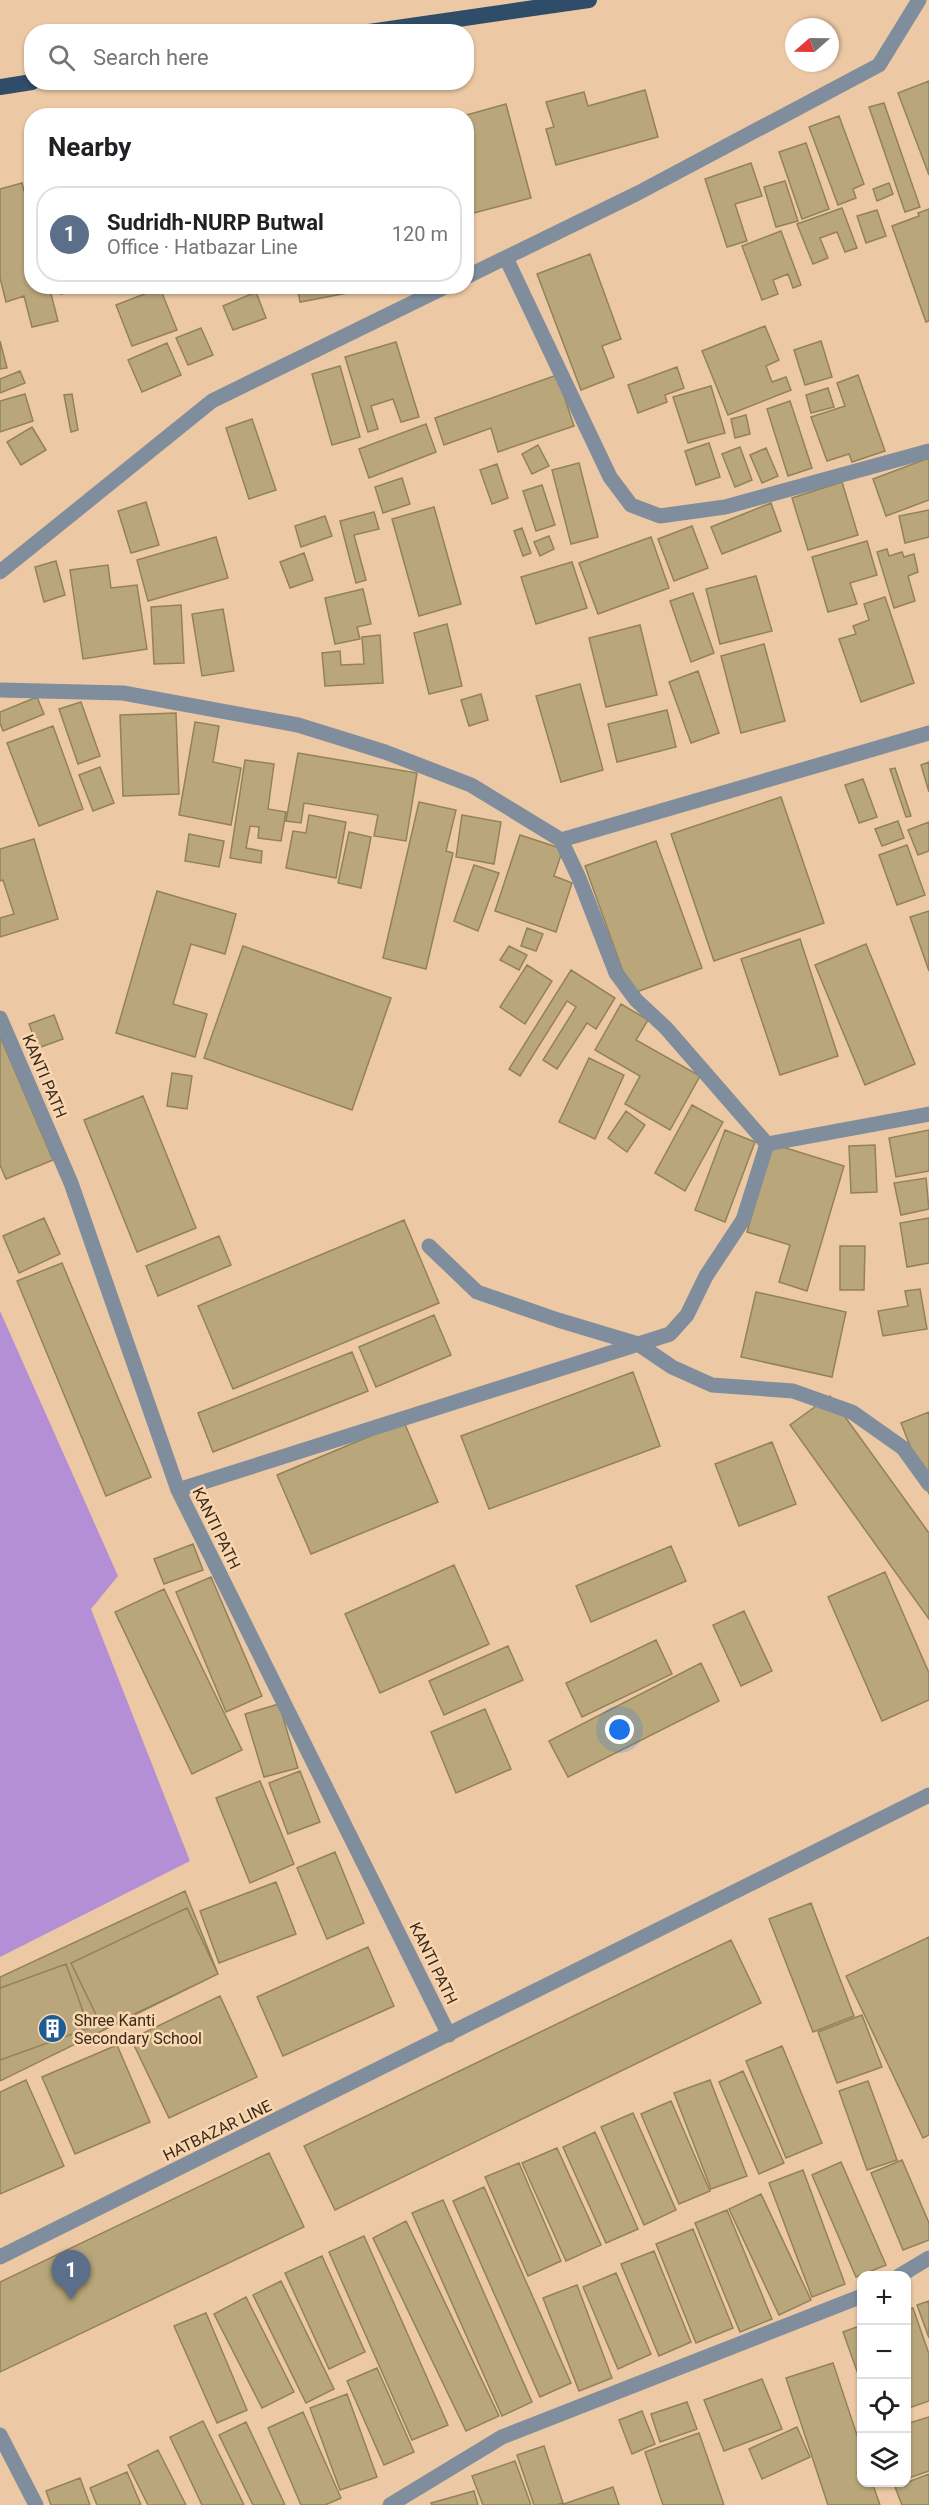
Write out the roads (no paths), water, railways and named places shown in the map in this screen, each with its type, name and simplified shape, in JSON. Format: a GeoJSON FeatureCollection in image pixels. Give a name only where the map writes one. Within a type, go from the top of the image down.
{"type":"FeatureCollection","features":[{"type":"Feature","properties":{"kind":"highway"},"geometry":{"type":"LineString","coordinates":[[424,24],[590,0]]}},
{"type":"Feature","properties":{"kind":"highway"},"geometry":{"type":"LineString","coordinates":[[0,87],[24,83]]}},
{"type":"Feature","properties":{"kind":"street"},"geometry":{"type":"LineString","coordinates":[[474,273],[638,193],[879,65],[919,0]]}},
{"type":"Feature","properties":{"kind":"street"},"geometry":{"type":"LineString","coordinates":[[506,258],[610,477],[631,505],[660,516],[725,507],[929,451]]}},
{"type":"Feature","properties":{"kind":"street"},"geometry":{"type":"LineString","coordinates":[[0,572],[212,402],[431,294]]}},
{"type":"Feature","properties":{"kind":"street"},"geometry":{"type":"LineString","coordinates":[[0,690],[123,693],[298,725],[385,752],[471,784],[561,840],[579,878],[616,973],[636,1000],[666,1028],[767,1144]]}},
{"type":"Feature","properties":{"kind":"street"},"geometry":{"type":"LineString","coordinates":[[561,840],[929,733]]}},
{"type":"Feature","properties":{"kind":"street","name":"KANTI PATH"},"geometry":{"type":"LineString","coordinates":[[0,1018],[71,1183],[178,1490],[449,2035]]}},
{"type":"Feature","properties":{"kind":"street"},"geometry":{"type":"LineString","coordinates":[[767,1144],[929,1114]]}},
{"type":"Feature","properties":{"kind":"street"},"geometry":{"type":"LineString","coordinates":[[178,1490],[670,1334],[687,1315],[706,1276],[743,1220],[767,1144]]}},
{"type":"Feature","properties":{"kind":"street"},"geometry":{"type":"LineString","coordinates":[[429,1246],[477,1292],[638,1344],[672,1366],[712,1385],[794,1391],[852,1412],[903,1448],[929,1484]]}},
{"type":"Feature","properties":{"kind":"street","name":"HATBAZAR LINE"},"geometry":{"type":"LineString","coordinates":[[0,2257],[929,1795]]}},
{"type":"Feature","properties":{"kind":"street"},"geometry":{"type":"LineString","coordinates":[[907,2271],[929,2258]]}},
{"type":"Feature","properties":{"kind":"street"},"geometry":{"type":"LineString","coordinates":[[390,2505],[502,2437],[857,2298]]}},
{"type":"Feature","properties":{"kind":"street"},"geometry":{"type":"LineString","coordinates":[[0,2434],[36,2505]]}},
{"type":"Feature","properties":{"kind":"place","name":"Shree Kanti Secondary School"},"geometry":{"type":"Point","coordinates":[53,2029]}},
{"type":"Feature","properties":{"kind":"place","name":"Sudridh-NURP Butwal"},"geometry":{"type":"Point","coordinates":[71,2300]}}]}
